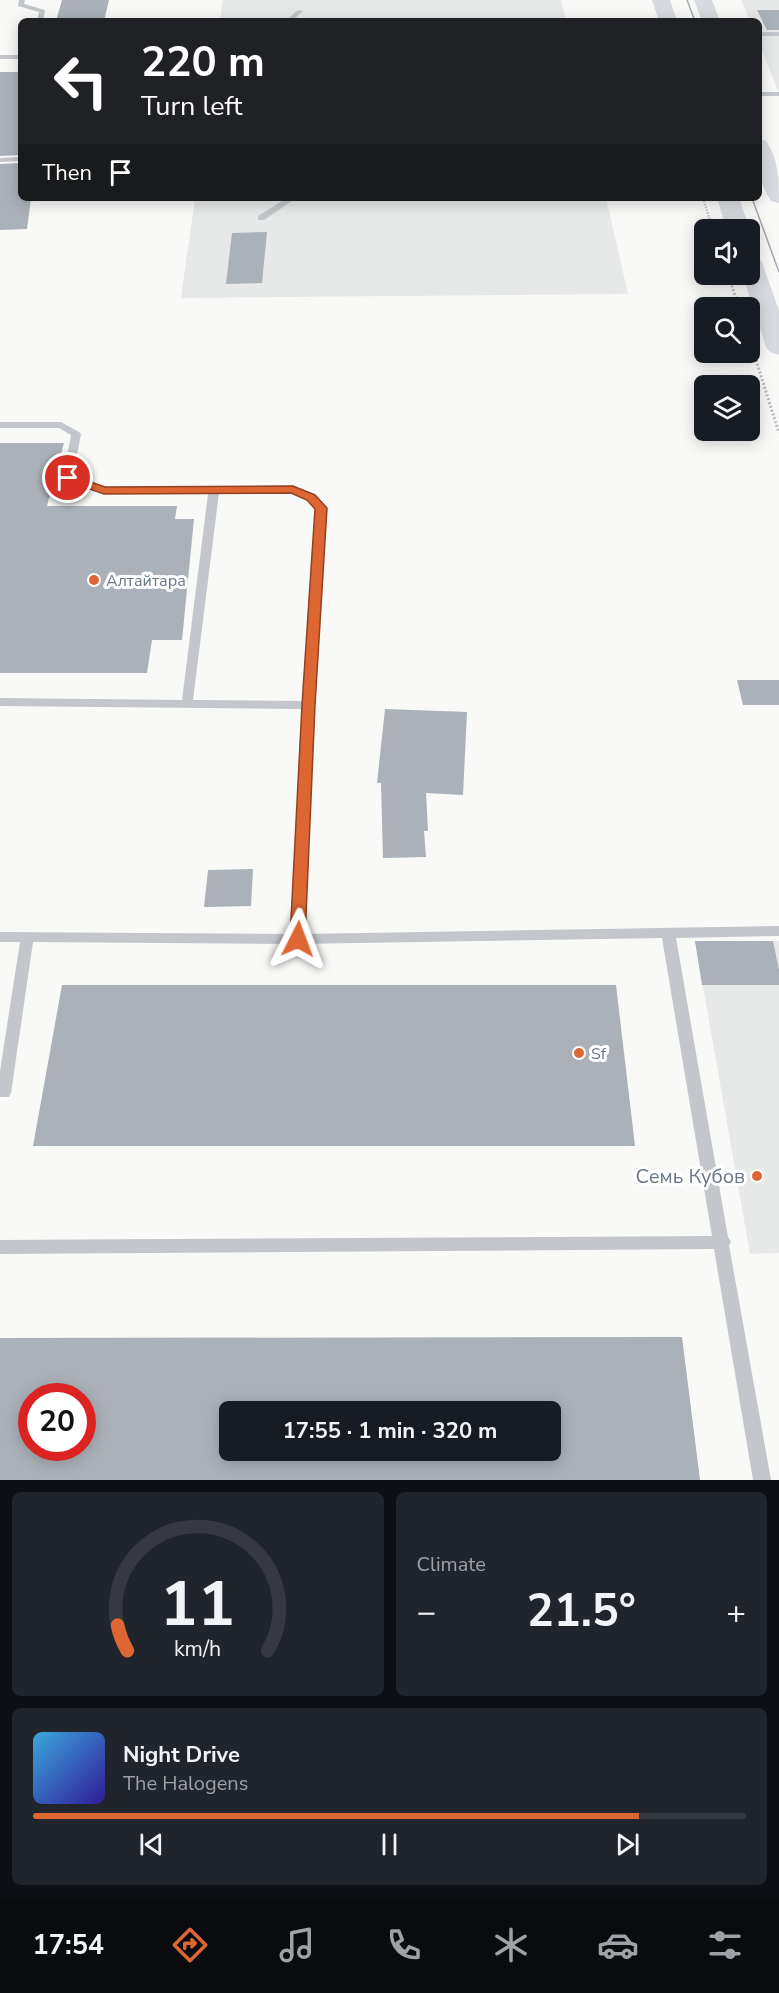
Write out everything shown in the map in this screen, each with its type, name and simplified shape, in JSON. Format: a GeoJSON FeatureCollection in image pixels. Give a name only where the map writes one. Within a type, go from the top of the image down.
{"type":"FeatureCollection","features":[{"type":"Feature","properties":{"kind":"main road"},"geometry":{"type":"LineString","coordinates":[[661,0],[667,18]]}},
{"type":"Feature","properties":{"kind":"main road"},"geometry":{"type":"LineString","coordinates":[[703,0],[710,18]]}},
{"type":"Feature","properties":{"kind":"main road"},"geometry":{"type":"LineString","coordinates":[[762,150],[775,174],[779,196]]}},
{"type":"Feature","properties":{"kind":"main road"},"geometry":{"type":"LineString","coordinates":[[729,201],[735,219]]}},
{"type":"Feature","properties":{"kind":"main road"},"geometry":{"type":"LineString","coordinates":[[758,285],[779,347]]}},
{"type":"Feature","properties":{"kind":"lane"},"geometry":{"type":"LineString","coordinates":[[22,0],[20,5],[43,11],[41,18]]}},
{"type":"Feature","properties":{"kind":"lane"},"geometry":{"type":"LineString","coordinates":[[292,18],[300,11]]}},
{"type":"Feature","properties":{"kind":"lane"},"geometry":{"type":"LineString","coordinates":[[762,34],[779,34]]}},
{"type":"Feature","properties":{"kind":"lane"},"geometry":{"type":"LineString","coordinates":[[0,57],[18,57]]}},
{"type":"Feature","properties":{"kind":"lane"},"geometry":{"type":"LineString","coordinates":[[762,94],[779,94]]}},
{"type":"Feature","properties":{"kind":"lane"},"geometry":{"type":"LineString","coordinates":[[0,160],[18,159]]}},
{"type":"Feature","properties":{"kind":"lane"},"geometry":{"type":"LineString","coordinates":[[261,218],[287,201]]}},
{"type":"Feature","properties":{"kind":"lane"},"geometry":{"type":"LineString","coordinates":[[0,424],[61,425],[76,434],[68,478],[104,491],[293,490],[311,497],[321,508],[308,705],[298,939]]}},
{"type":"Feature","properties":{"kind":"lane"},"geometry":{"type":"LineString","coordinates":[[187,704],[214,490]]}},
{"type":"Feature","properties":{"kind":"lane"},"geometry":{"type":"LineString","coordinates":[[0,702],[308,705]]}},
{"type":"Feature","properties":{"kind":"lane"},"geometry":{"type":"LineString","coordinates":[[0,937],[298,939],[779,931]]}},
{"type":"Feature","properties":{"kind":"lane"},"geometry":{"type":"LineString","coordinates":[[668,932],[762,1480]]}},
{"type":"Feature","properties":{"kind":"lane"},"geometry":{"type":"LineString","coordinates":[[4,1093],[27,937]]}},
{"type":"Feature","properties":{"kind":"lane"},"geometry":{"type":"LineString","coordinates":[[0,1247],[723,1242]]}},
{"type":"Feature","properties":{"kind":"path"},"geometry":{"type":"LineString","coordinates":[[704,201],[710,219]]}},
{"type":"Feature","properties":{"kind":"path"},"geometry":{"type":"LineString","coordinates":[[757,363],[779,433]]}},
{"type":"Feature","properties":{"kind":"shaded area"},"geometry":{"type":"Polygon","coordinates":[[[223,0],[561,0],[565,18],[220,18],[223,0]]]}},
{"type":"Feature","properties":{"kind":"shaded area"},"geometry":{"type":"Polygon","coordinates":[[[741,0],[779,0],[779,93],[762,51],[762,18],[749,18],[741,0]]]}},
{"type":"Feature","properties":{"kind":"shaded area"},"geometry":{"type":"Polygon","coordinates":[[[195,201],[607,201],[628,294],[181,298],[195,201]]]}},
{"type":"Feature","properties":{"kind":"shaded area"},"geometry":{"type":"Polygon","coordinates":[[[695,941],[779,941],[779,1253],[750,1254],[695,941]]]}},
{"type":"Feature","properties":{"kind":"building"},"geometry":{"type":"Polygon","coordinates":[[[62,0],[109,0],[105,18],[57,18],[62,0]]]}},
{"type":"Feature","properties":{"kind":"building"},"geometry":{"type":"Polygon","coordinates":[[[757,10],[779,10],[779,30],[767,30],[757,10]]]}},
{"type":"Feature","properties":{"kind":"building"},"geometry":{"type":"Polygon","coordinates":[[[0,72],[18,72],[18,155],[0,156],[0,72]]]}},
{"type":"Feature","properties":{"kind":"building"},"geometry":{"type":"Polygon","coordinates":[[[18,163],[18,201],[31,201],[27,229],[0,230],[0,164],[18,163]]]}},
{"type":"Feature","properties":{"kind":"building"},"geometry":{"type":"Polygon","coordinates":[[[267,232],[262,283],[226,284],[232,233],[267,232]]]}},
{"type":"Feature","properties":{"kind":"building","name":"Алтайтара"},"geometry":{"type":"Polygon","coordinates":[[[0,443],[64,443],[47,506],[177,506],[175,519],[194,519],[182,640],[152,640],[147,673],[0,673],[0,443]]]}},
{"type":"Feature","properties":{"kind":"building"},"geometry":{"type":"Polygon","coordinates":[[[737,680],[779,680],[779,705],[743,705],[737,680]]]}},
{"type":"Feature","properties":{"kind":"building"},"geometry":{"type":"Polygon","coordinates":[[[385,709],[467,712],[463,795],[426,793],[428,831],[424,831],[426,857],[383,858],[381,783],[377,783],[385,709]]]}},
{"type":"Feature","properties":{"kind":"building"},"geometry":{"type":"Polygon","coordinates":[[[253,869],[251,906],[204,907],[208,870],[253,869]]]}},
{"type":"Feature","properties":{"kind":"building"},"geometry":{"type":"Polygon","coordinates":[[[695,941],[773,941],[779,970],[779,985],[702,985],[695,941]]]}},
{"type":"Feature","properties":{"kind":"building"},"geometry":{"type":"Polygon","coordinates":[[[62,985],[616,985],[635,1146],[33,1146],[62,985]]]}},
{"type":"Feature","properties":{"kind":"building"},"geometry":{"type":"Polygon","coordinates":[[[682,1337],[700,1480],[0,1480],[0,1338],[682,1337]]]}},
{"type":"Feature","properties":{"kind":"tram line"},"geometry":{"type":"LineString","coordinates":[[687,0],[694,18]]}},
{"type":"Feature","properties":{"kind":"tram line"},"geometry":{"type":"LineString","coordinates":[[753,201],[779,272]]}},
{"type":"Feature","properties":{"kind":"place","name":"Алтайтара"},"geometry":{"type":"Point","coordinates":[94,580]}},
{"type":"Feature","properties":{"kind":"place","name":"Sf"},"geometry":{"type":"Point","coordinates":[579,1053]}},
{"type":"Feature","properties":{"kind":"place","name":"Семь Кубов"},"geometry":{"type":"Point","coordinates":[757,1176]}},
{"type":"Feature","properties":{"kind":"route"},"geometry":{"type":"LineString","coordinates":[[68,478],[104,491],[293,490],[311,497],[321,508],[308,705],[298,939]]}}]}
